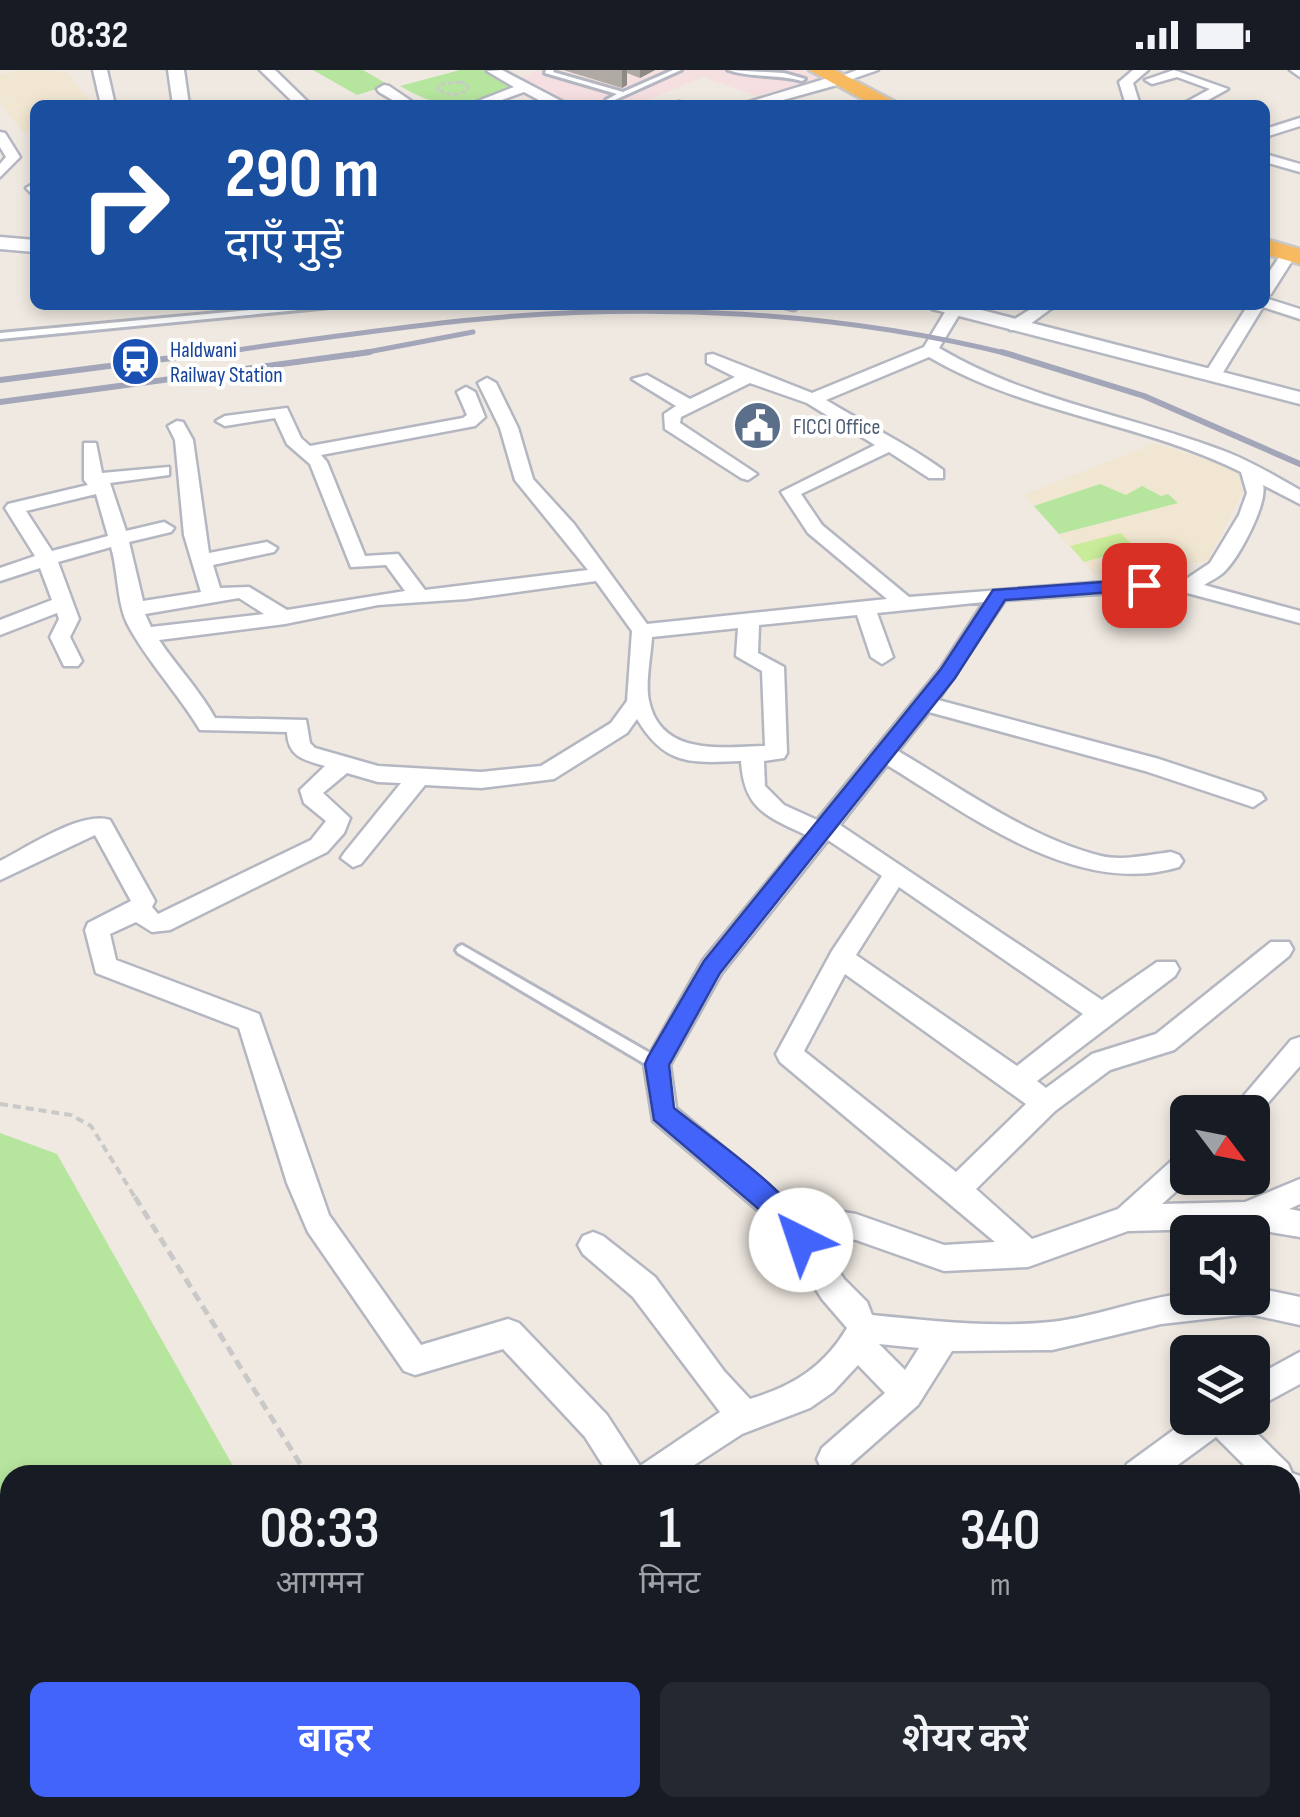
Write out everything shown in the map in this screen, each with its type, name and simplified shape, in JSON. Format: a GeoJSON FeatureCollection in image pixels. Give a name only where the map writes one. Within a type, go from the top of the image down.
{"type":"FeatureCollection","features":[{"type":"Feature","properties":{"kind":"highway"},"geometry":{"type":"LineString","coordinates":[[819,76],[878,100]]}},
{"type":"Feature","properties":{"kind":"street"},"geometry":{"type":"LineString","coordinates":[[100,70],[107,100]]}},
{"type":"Feature","properties":{"kind":"street"},"geometry":{"type":"LineString","coordinates":[[176,70],[181,100]]}},
{"type":"Feature","properties":{"kind":"street"},"geometry":{"type":"LineString","coordinates":[[266,70],[299,100]]}},
{"type":"Feature","properties":{"kind":"street"},"geometry":{"type":"LineString","coordinates":[[495,70],[548,100]]}},
{"type":"Feature","properties":{"kind":"street"},"geometry":{"type":"LineString","coordinates":[[759,100],[819,76],[871,70]]}},
{"type":"Feature","properties":{"kind":"street"},"geometry":{"type":"LineString","coordinates":[[1131,100],[1126,82],[1146,75],[1178,73],[1221,89],[1198,100]]}},
{"type":"Feature","properties":{"kind":"street"},"geometry":{"type":"LineString","coordinates":[[489,100],[523,88]]}},
{"type":"Feature","properties":{"kind":"street"},"geometry":{"type":"LineString","coordinates":[[384,89],[402,100]]}},
{"type":"Feature","properties":{"kind":"street"},"geometry":{"type":"LineString","coordinates":[[1270,131],[1300,122]]}},
{"type":"Feature","properties":{"kind":"street"},"geometry":{"type":"LineString","coordinates":[[0,136],[14,157],[0,173]]}},
{"type":"Feature","properties":{"kind":"street"},"geometry":{"type":"LineString","coordinates":[[1270,159],[1300,168]]}},
{"type":"Feature","properties":{"kind":"street"},"geometry":{"type":"LineString","coordinates":[[0,244],[30,246]]}},
{"type":"Feature","properties":{"kind":"street"},"geometry":{"type":"LineString","coordinates":[[1270,284],[1290,250]]}},
{"type":"Feature","properties":{"kind":"street"},"geometry":{"type":"LineString","coordinates":[[1270,305],[1300,314]]}},
{"type":"Feature","properties":{"kind":"street"},"geometry":{"type":"LineString","coordinates":[[813,399],[930,350],[945,310]]}},
{"type":"Feature","properties":{"kind":"street"},"geometry":{"type":"LineString","coordinates":[[954,310],[1300,398]]}},
{"type":"Feature","properties":{"kind":"street"},"geometry":{"type":"LineString","coordinates":[[1016,326],[1040,310]]}},
{"type":"Feature","properties":{"kind":"street"},"geometry":{"type":"LineString","coordinates":[[1212,375],[1253,310]]}},
{"type":"Feature","properties":{"kind":"street"},"geometry":{"type":"LineString","coordinates":[[930,350],[978,375],[1219,455],[1300,498]]}},
{"type":"Feature","properties":{"kind":"street"},"geometry":{"type":"LineString","coordinates":[[713,359],[749,378],[813,399],[887,445],[906,451],[936,474]]}},
{"type":"Feature","properties":{"kind":"street"},"geometry":{"type":"LineString","coordinates":[[748,474],[670,426],[673,414],[749,378]]}},
{"type":"Feature","properties":{"kind":"street"},"geometry":{"type":"LineString","coordinates":[[641,380],[689,406]]}},
{"type":"Feature","properties":{"kind":"street"},"geometry":{"type":"LineString","coordinates":[[90,446],[143,635],[174,680],[193,696],[208,725],[298,724],[298,745],[307,752],[378,774],[481,780],[546,773],[619,728],[638,702],[642,631],[567,528],[524,480],[508,428],[488,383]]}},
{"type":"Feature","properties":{"kind":"street"},"geometry":{"type":"LineString","coordinates":[[306,452],[469,422],[476,417],[466,392]]}},
{"type":"Feature","properties":{"kind":"street"},"geometry":{"type":"LineString","coordinates":[[224,421],[281,412],[293,440],[318,462],[358,563],[391,558],[419,596]]}},
{"type":"Feature","properties":{"kind":"street"},"geometry":{"type":"LineString","coordinates":[[177,426],[184,440],[194,536],[212,596]]}},
{"type":"Feature","properties":{"kind":"street"},"geometry":{"type":"LineString","coordinates":[[887,445],[864,460],[790,492],[815,529],[907,606]]}},
{"type":"Feature","properties":{"kind":"street"},"geometry":{"type":"LineString","coordinates":[[72,661],[60,636],[69,619],[47,559],[7,510],[98,483],[162,470]]}},
{"type":"Feature","properties":{"kind":"street"},"geometry":{"type":"LineString","coordinates":[[1188,587],[1218,567],[1249,515],[1256,493],[1250,470]]}},
{"type":"Feature","properties":{"kind":"street"},"geometry":{"type":"LineString","coordinates":[[0,576],[47,559],[164,528]]}},
{"type":"Feature","properties":{"kind":"street"},"geometry":{"type":"LineString","coordinates":[[201,561],[267,548]]}},
{"type":"Feature","properties":{"kind":"street"},"geometry":{"type":"LineString","coordinates":[[143,635],[286,618],[378,600],[598,575]]}},
{"type":"Feature","properties":{"kind":"street"},"geometry":{"type":"LineString","coordinates":[[642,631],[999,594],[1144,585],[1188,587],[1300,617]]}},
{"type":"Feature","properties":{"kind":"street"},"geometry":{"type":"LineString","coordinates":[[134,609],[242,592],[286,618]]}},
{"type":"Feature","properties":{"kind":"street"},"geometry":{"type":"LineString","coordinates":[[907,1394],[860,1336],[856,1312],[833,1289],[784,1215],[662,1113],[657,1064],[712,967],[925,704],[999,594]]}},
{"type":"Feature","properties":{"kind":"street"},"geometry":{"type":"LineString","coordinates":[[0,628],[63,603]]}},
{"type":"Feature","properties":{"kind":"street"},"geometry":{"type":"LineString","coordinates":[[866,610],[882,657]]}},
{"type":"Feature","properties":{"kind":"street"},"geometry":{"type":"LineString","coordinates":[[638,702],[659,737],[689,755],[776,753],[773,667],[747,656],[749,621]]}},
{"type":"Feature","properties":{"kind":"street"},"geometry":{"type":"LineString","coordinates":[[925,704],[1151,765],[1253,799]]}},
{"type":"Feature","properties":{"kind":"street"},"geometry":{"type":"LineString","coordinates":[[883,752],[981,811],[1097,864],[1171,862]]}},
{"type":"Feature","properties":{"kind":"street"},"geometry":{"type":"LineString","coordinates":[[752,754],[754,790],[776,811],[823,830],[896,872],[1102,1014]]}},
{"type":"Feature","properties":{"kind":"street"},"geometry":{"type":"LineString","coordinates":[[138,909],[152,923],[161,923],[319,846],[336,827],[338,818],[312,797],[311,790],[341,765]]}},
{"type":"Feature","properties":{"kind":"street"},"geometry":{"type":"LineString","coordinates":[[353,858],[419,776]]}},
{"type":"Feature","properties":{"kind":"street"},"geometry":{"type":"LineString","coordinates":[[0,871],[99,824],[143,902],[138,909],[97,930],[105,966],[250,1021],[300,1184],[318,1223],[415,1361],[508,1333],[596,1426],[620,1465]]}},
{"type":"Feature","properties":{"kind":"street"},"geometry":{"type":"LineString","coordinates":[[896,872],[840,958],[789,1054],[957,1190],[1028,1254]]}},
{"type":"Feature","properties":{"kind":"street"},"geometry":{"type":"LineString","coordinates":[[957,1190],[1045,1103],[1101,1062],[1166,1042],[1280,948]]}},
{"type":"Feature","properties":{"kind":"street"},"geometry":{"type":"LineString","coordinates":[[840,958],[1045,1103]]}},
{"type":"Feature","properties":{"kind":"street"},"geometry":{"type":"LineString","coordinates":[[1018,1081],[1166,969]]}},
{"type":"Feature","properties":{"kind":"street"},"geometry":{"type":"LineString","coordinates":[[1258,1095],[1300,1048]]}},
{"type":"Feature","properties":{"kind":"street"},"geometry":{"type":"LineString","coordinates":[[1128,1218],[1170,1180]]}},
{"type":"Feature","properties":{"kind":"street"},"geometry":{"type":"LineString","coordinates":[[1247,1215],[1300,1191]]}},
{"type":"Feature","properties":{"kind":"street"},"geometry":{"type":"LineString","coordinates":[[784,1215],[856,1227],[944,1258],[1028,1254],[1128,1218],[1170,1217]]}},
{"type":"Feature","properties":{"kind":"street"},"geometry":{"type":"LineString","coordinates":[[1270,1219],[1300,1224]]}},
{"type":"Feature","properties":{"kind":"street"},"geometry":{"type":"LineString","coordinates":[[593,1245],[644,1287],[713,1381],[745,1416]]}},
{"type":"Feature","properties":{"kind":"street"},"geometry":{"type":"LineString","coordinates":[[860,1336],[1052,1336],[1161,1310],[1249,1300],[1300,1310]]}},
{"type":"Feature","properties":{"kind":"street"},"geometry":{"type":"LineString","coordinates":[[666,1465],[745,1416],[791,1402],[848,1358],[860,1336]]}},
{"type":"Feature","properties":{"kind":"street"},"geometry":{"type":"LineString","coordinates":[[833,1459],[907,1394],[944,1337]]}},
{"type":"Feature","properties":{"kind":"street"},"geometry":{"type":"LineString","coordinates":[[1270,1384],[1300,1366]]}},
{"type":"Feature","properties":{"kind":"street"},"geometry":{"type":"LineString","coordinates":[[1152,1465],[1193,1435]]}},
{"type":"Feature","properties":{"kind":"street"},"geometry":{"type":"LineString","coordinates":[[1235,1435],[1266,1465]]}},
{"type":"Feature","properties":{"kind":"lane"},"geometry":{"type":"LineString","coordinates":[[551,70],[547,72],[622,94]]}},
{"type":"Feature","properties":{"kind":"lane"},"geometry":{"type":"LineString","coordinates":[[610,100],[678,70]]}},
{"type":"Feature","properties":{"kind":"lane"},"geometry":{"type":"LineString","coordinates":[[731,70],[750,75],[784,70],[819,76]]}},
{"type":"Feature","properties":{"kind":"lane"},"geometry":{"type":"LineString","coordinates":[[629,80],[645,84]]}},
{"type":"Feature","properties":{"kind":"lane"},"geometry":{"type":"LineString","coordinates":[[0,336],[277,310]]}},
{"type":"Feature","properties":{"kind":"lane"},"geometry":{"type":"LineString","coordinates":[[462,950],[657,1064]]}},
{"type":"Feature","properties":{"kind":"path"},"geometry":{"type":"LineString","coordinates":[[461,82],[470,89],[443,94],[437,90],[440,84],[461,82]]}},
{"type":"Feature","properties":{"kind":"path"},"geometry":{"type":"LineString","coordinates":[[0,1104],[71,1115],[92,1126],[302,1465]]}},
{"type":"Feature","properties":{"kind":"shaded area"},"geometry":{"type":"Polygon","coordinates":[[[22,70],[67,72],[88,100],[30,100],[30,131],[23,133],[0,101],[0,74],[22,70]]]}},
{"type":"Feature","properties":{"kind":"shaded area"},"geometry":{"type":"Polygon","coordinates":[[[539,70],[803,70],[820,79],[757,96],[703,77],[647,100],[563,100],[516,80],[539,70]]]}},
{"type":"Feature","properties":{"kind":"shaded area"},"geometry":{"type":"Polygon","coordinates":[[[1155,443],[1236,469],[1243,491],[1208,561],[1095,575],[1024,495],[1155,443]]]}},
{"type":"Feature","properties":{"kind":"green space"},"geometry":{"type":"Polygon","coordinates":[[[313,70],[363,70],[389,85],[357,95],[313,70]]]}},
{"type":"Feature","properties":{"kind":"green space"},"geometry":{"type":"Polygon","coordinates":[[[460,70],[484,70],[517,89],[484,100],[430,100],[400,86],[460,70]]]}},
{"type":"Feature","properties":{"kind":"green space"},"geometry":{"type":"Polygon","coordinates":[[[1100,484],[1126,495],[1142,486],[1161,496],[1168,494],[1178,503],[1059,534],[1034,506],[1100,484]]]}},
{"type":"Feature","properties":{"kind":"green space"},"geometry":{"type":"Polygon","coordinates":[[[1121,533],[1135,548],[1084,562],[1070,546],[1121,533]]]}},
{"type":"Feature","properties":{"kind":"green space"},"geometry":{"type":"Polygon","coordinates":[[[0,1133],[57,1154],[232,1465],[0,1465],[0,1133]]]}},
{"type":"Feature","properties":{"kind":"railway"},"geometry":{"type":"LineString","coordinates":[[199,355],[470,320],[606,312],[743,314],[811,320],[879,328],[1008,354]]}},
{"type":"Feature","properties":{"kind":"railway"},"geometry":{"type":"LineString","coordinates":[[362,353],[473,332]]}},
{"type":"Feature","properties":{"kind":"railway"},"geometry":{"type":"LineString","coordinates":[[0,380],[218,352]]}},
{"type":"Feature","properties":{"kind":"railway"},"geometry":{"type":"LineString","coordinates":[[362,353],[370,352]]}},
{"type":"Feature","properties":{"kind":"railway"},"geometry":{"type":"LineString","coordinates":[[1002,352],[1008,354]]}},
{"type":"Feature","properties":{"kind":"railway"},"geometry":{"type":"LineString","coordinates":[[0,402],[362,353]]}},
{"type":"Feature","properties":{"kind":"railway"},"geometry":{"type":"LineString","coordinates":[[352,355],[362,353]]}},
{"type":"Feature","properties":{"kind":"railway"},"geometry":{"type":"LineString","coordinates":[[1008,354],[1013,355]]}},
{"type":"Feature","properties":{"kind":"railway"},"geometry":{"type":"LineString","coordinates":[[1008,354],[1144,396],[1300,464]]}},
{"type":"Feature","properties":{"kind":"place","name":"Haldwani Railway Station"},"geometry":{"type":"Point","coordinates":[135,362]}},
{"type":"Feature","properties":{"kind":"place","name":"FICCI Office"},"geometry":{"type":"Point","coordinates":[758,426]}},
{"type":"Feature","properties":{"kind":"route"},"geometry":{"type":"LineString","coordinates":[[801,1240],[784,1215],[662,1113],[657,1064],[712,967],[948,674],[999,594],[1144,585]]}}]}
